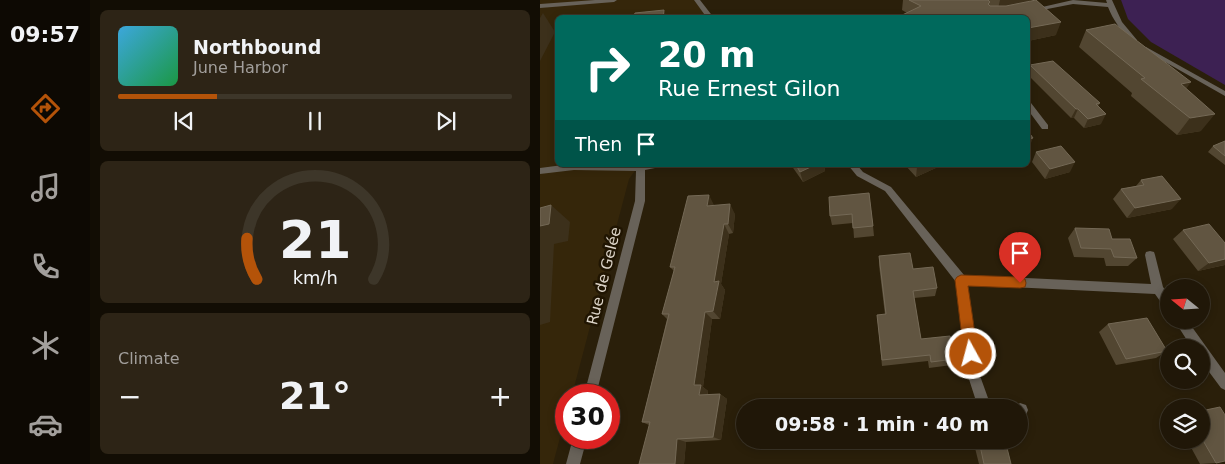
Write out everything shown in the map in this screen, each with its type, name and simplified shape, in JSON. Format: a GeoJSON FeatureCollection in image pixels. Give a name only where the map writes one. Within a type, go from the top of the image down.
{"type":"FeatureCollection","features":[{"type":"Feature","properties":{"kind":"street"},"geometry":{"type":"LineString","coordinates":[[697,0],[709,15]]}},
{"type":"Feature","properties":{"kind":"street"},"geometry":{"type":"LineString","coordinates":[[1024,11],[1073,2],[1109,2],[1123,30],[1141,46],[1225,94]]}},
{"type":"Feature","properties":{"kind":"street"},"geometry":{"type":"LineString","coordinates":[[1030,108],[1045,127]]}},
{"type":"Feature","properties":{"kind":"street"},"geometry":{"type":"LineString","coordinates":[[540,171],[567,167]]}},
{"type":"Feature","properties":{"kind":"street","name":"Rue de Gelée"},"geometry":{"type":"LineString","coordinates":[[593,384],[640,201],[643,167]]}},
{"type":"Feature","properties":{"kind":"street"},"geometry":{"type":"LineString","coordinates":[[854,167],[860,174],[888,189],[961,280],[973,373],[979,399]]}},
{"type":"Feature","properties":{"kind":"street"},"geometry":{"type":"LineString","coordinates":[[1150,255],[1160,292]]}},
{"type":"Feature","properties":{"kind":"street"},"geometry":{"type":"LineString","coordinates":[[961,280],[1158,289]]}},
{"type":"Feature","properties":{"kind":"street"},"geometry":{"type":"LineString","coordinates":[[1210,363],[1225,384]]}},
{"type":"Feature","properties":{"kind":"street"},"geometry":{"type":"LineString","coordinates":[[573,464],[577,449]]}},
{"type":"Feature","properties":{"kind":"lane"},"geometry":{"type":"LineString","coordinates":[[540,6],[614,0]]}},
{"type":"Feature","properties":{"kind":"shaded area"},"geometry":{"type":"Polygon","coordinates":[[[540,0],[697,0],[707,15],[555,15],[555,167],[638,167],[629,179],[575,384],[555,384],[555,449],[557,449],[553,464],[540,464],[540,0]]]}},
{"type":"Feature","properties":{"kind":"shaded area"},"geometry":{"type":"Polygon","coordinates":[[[1121,0],[1225,0],[1225,85],[1151,42],[1128,19],[1121,0]]]}},
{"type":"Feature","properties":{"kind":"building"},"geometry":{"type":"Polygon","coordinates":[[[909,0],[988,0],[990,6],[1006,6],[1036,0],[1061,22],[1030,28],[1030,15],[902,15],[921,6],[909,0]]]}},
{"type":"Feature","properties":{"kind":"building"},"geometry":{"type":"Polygon","coordinates":[[[664,10],[663,15],[634,15],[635,13],[664,10]]]}},
{"type":"Feature","properties":{"kind":"building"},"geometry":{"type":"Polygon","coordinates":[[[1115,24],[1191,82],[1181,84],[1215,114],[1190,118],[1141,79],[1145,78],[1086,30],[1115,24]]]}},
{"type":"Feature","properties":{"kind":"building"},"geometry":{"type":"Polygon","coordinates":[[[1053,61],[1100,103],[1096,104],[1106,114],[1088,119],[1030,65],[1053,61]]]}},
{"type":"Feature","properties":{"kind":"building"},"geometry":{"type":"Polygon","coordinates":[[[1225,141],[1225,156],[1213,146],[1225,141]]]}},
{"type":"Feature","properties":{"kind":"building"},"geometry":{"type":"Polygon","coordinates":[[[1061,146],[1075,162],[1050,169],[1036,152],[1061,146]]]}},
{"type":"Feature","properties":{"kind":"building"},"geometry":{"type":"Polygon","coordinates":[[[797,167],[811,167],[800,172],[797,167]]]}},
{"type":"Feature","properties":{"kind":"building"},"geometry":{"type":"Polygon","coordinates":[[[1162,176],[1181,199],[1135,208],[1121,189],[1144,185],[1141,180],[1162,176]]]}},
{"type":"Feature","properties":{"kind":"building"},"geometry":{"type":"Polygon","coordinates":[[[869,193],[873,226],[853,228],[852,214],[830,216],[829,197],[869,193]]]}},
{"type":"Feature","properties":{"kind":"building"},"geometry":{"type":"Polygon","coordinates":[[[709,195],[707,206],[730,204],[728,224],[724,224],[714,282],[719,281],[713,311],[705,312],[694,385],[701,385],[699,395],[720,394],[713,437],[677,439],[675,464],[639,464],[650,422],[642,422],[669,314],[662,314],[675,267],[670,267],[688,196],[709,195]]]}},
{"type":"Feature","properties":{"kind":"building"},"geometry":{"type":"Polygon","coordinates":[[[551,205],[549,224],[540,226],[540,208],[551,205]]]}},
{"type":"Feature","properties":{"kind":"building"},"geometry":{"type":"Polygon","coordinates":[[[1209,224],[1225,243],[1225,259],[1209,263],[1183,230],[1209,224]]]}},
{"type":"Feature","properties":{"kind":"building"},"geometry":{"type":"Polygon","coordinates":[[[1075,228],[1109,229],[1112,239],[1130,239],[1137,258],[1114,257],[1111,249],[1081,248],[1075,228]]]}},
{"type":"Feature","properties":{"kind":"building"},"geometry":{"type":"Polygon","coordinates":[[[910,253],[913,269],[933,267],[937,288],[913,291],[921,339],[950,336],[955,359],[931,362],[930,355],[882,360],[877,315],[886,314],[879,256],[910,253]]]}},
{"type":"Feature","properties":{"kind":"building"},"geometry":{"type":"Polygon","coordinates":[[[1147,318],[1160,339],[1160,352],[1126,359],[1108,324],[1147,318]]]}},
{"type":"Feature","properties":{"kind":"building"},"geometry":{"type":"Polygon","coordinates":[[[1220,407],[1225,415],[1225,461],[1216,463],[1208,449],[1210,449],[1210,409],[1220,407]]]}},
{"type":"Feature","properties":{"kind":"building"},"geometry":{"type":"Polygon","coordinates":[[[981,449],[1007,449],[1011,464],[984,464],[981,449]]]}},
{"type":"Feature","properties":{"kind":"route"},"geometry":{"type":"LineString","coordinates":[[971,354],[961,280],[1020,283]]}}]}
